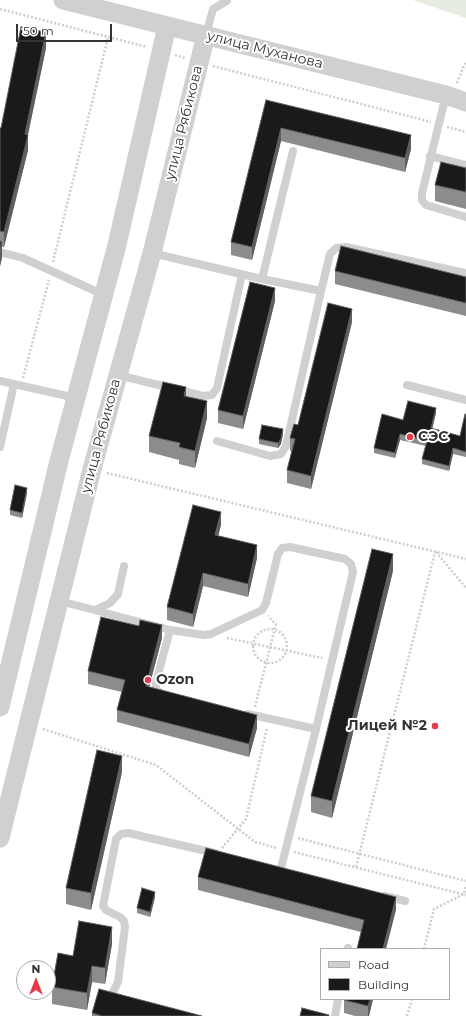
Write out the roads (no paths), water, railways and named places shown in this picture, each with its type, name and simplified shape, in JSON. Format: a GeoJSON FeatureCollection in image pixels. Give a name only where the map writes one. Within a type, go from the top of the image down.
{"type":"FeatureCollection","features":[{"type":"Feature","properties":{"kind":"street","name":"улица Муханова"},"geometry":{"type":"LineString","coordinates":[[63,0],[455,98]]}},
{"type":"Feature","properties":{"kind":"street"},"geometry":{"type":"LineString","coordinates":[[0,707],[5,664],[117,245],[167,26]]}},
{"type":"Feature","properties":{"kind":"street","name":"улица Рябикова"},"geometry":{"type":"LineString","coordinates":[[0,838],[92,469],[152,253],[206,35]]}},
{"type":"Feature","properties":{"kind":"lane"},"geometry":{"type":"LineString","coordinates":[[206,35],[212,9],[227,0]]}},
{"type":"Feature","properties":{"kind":"lane"},"geometry":{"type":"LineString","coordinates":[[455,98],[438,124],[422,193],[422,200],[426,205],[466,217]]}},
{"type":"Feature","properties":{"kind":"lane"},"geometry":{"type":"LineString","coordinates":[[262,279],[293,151]]}},
{"type":"Feature","properties":{"kind":"lane"},"geometry":{"type":"LineString","coordinates":[[430,156],[466,165]]}},
{"type":"Feature","properties":{"kind":"lane"},"geometry":{"type":"LineString","coordinates":[[217,441],[270,456],[281,454],[286,446],[320,291],[330,254],[336,248],[346,246],[466,274]]}},
{"type":"Feature","properties":{"kind":"lane"},"geometry":{"type":"LineString","coordinates":[[0,252],[23,258],[104,295]]}},
{"type":"Feature","properties":{"kind":"lane"},"geometry":{"type":"LineString","coordinates":[[152,253],[320,291]]}},
{"type":"Feature","properties":{"kind":"lane"},"geometry":{"type":"LineString","coordinates":[[118,375],[203,396],[212,395],[217,388],[242,274]]}},
{"type":"Feature","properties":{"kind":"lane"},"geometry":{"type":"LineString","coordinates":[[0,381],[76,398]]}},
{"type":"Feature","properties":{"kind":"lane"},"geometry":{"type":"LineString","coordinates":[[407,384],[466,400]]}},
{"type":"Feature","properties":{"kind":"lane"},"geometry":{"type":"LineString","coordinates":[[0,447],[18,385]]}},
{"type":"Feature","properties":{"kind":"lane"},"geometry":{"type":"LineString","coordinates":[[60,601],[170,630],[204,635],[211,634],[262,610],[266,603],[278,554],[282,548],[290,547],[345,559],[351,564],[353,572],[281,868]]}},
{"type":"Feature","properties":{"kind":"lane"},"geometry":{"type":"LineString","coordinates":[[95,610],[110,603],[118,594],[124,566]]}},
{"type":"Feature","properties":{"kind":"lane"},"geometry":{"type":"LineString","coordinates":[[169,696],[162,695],[156,690],[156,682],[170,630]]}},
{"type":"Feature","properties":{"kind":"lane"},"geometry":{"type":"LineString","coordinates":[[238,712],[316,729]]}},
{"type":"Feature","properties":{"kind":"lane"},"geometry":{"type":"LineString","coordinates":[[131,1001],[116,998],[113,992],[118,982],[125,927],[124,921],[120,917],[106,910],[103,906],[116,839],[121,834],[128,832],[221,854]]}},
{"type":"Feature","properties":{"kind":"lane"},"geometry":{"type":"LineString","coordinates":[[376,893],[405,901]]}},
{"type":"Feature","properties":{"kind":"lane"},"geometry":{"type":"LineString","coordinates":[[335,1016],[338,1000]]}},
{"type":"Feature","properties":{"kind":"place","name":"СЭС"},"geometry":{"type":"Point","coordinates":[410,437]}},
{"type":"Feature","properties":{"kind":"place","name":"Ozon"},"geometry":{"type":"Point","coordinates":[148,680]}},
{"type":"Feature","properties":{"kind":"place","name":"Лицей №2"},"geometry":{"type":"Point","coordinates":[435,726]}}]}
